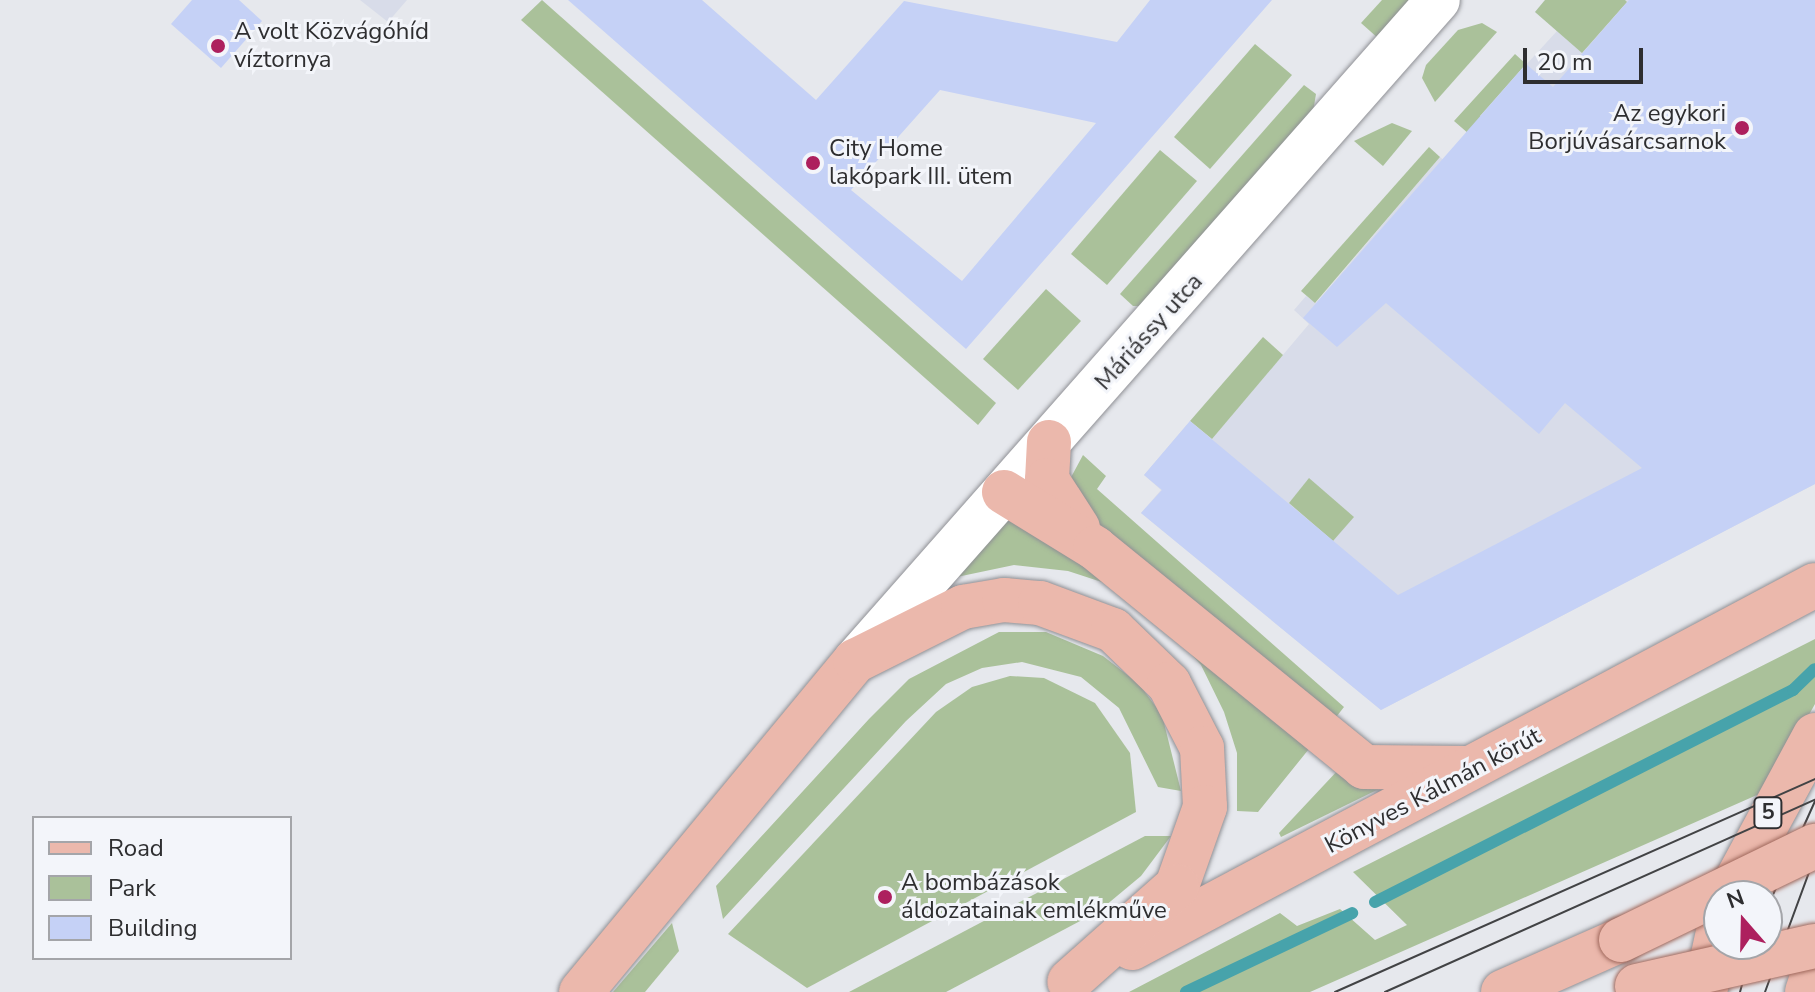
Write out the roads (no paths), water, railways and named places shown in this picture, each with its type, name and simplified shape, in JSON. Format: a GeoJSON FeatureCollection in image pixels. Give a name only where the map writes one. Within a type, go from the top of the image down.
{"type":"FeatureCollection","features":[{"type":"Feature","properties":{"kind":"main road"},"geometry":{"type":"LineString","coordinates":[[1049,442],[1045,462],[1052,494],[1095,548]]}},
{"type":"Feature","properties":{"kind":"main road"},"geometry":{"type":"LineString","coordinates":[[1004,492],[1095,548],[1364,767],[1480,767]]}},
{"type":"Feature","properties":{"kind":"main road","name":"Könyves Kálmán körút"},"geometry":{"type":"LineString","coordinates":[[1059,987],[1480,767],[1815,585]]}},
{"type":"Feature","properties":{"kind":"main road"},"geometry":{"type":"LineString","coordinates":[[581,992],[855,661],[963,607],[1040,603],[1113,630],[1149,658],[1189,713],[1205,778],[1196,848],[1177,886],[1059,987]]}},
{"type":"Feature","properties":{"kind":"main road","name":"5"},"geometry":{"type":"LineString","coordinates":[[1737,880],[1815,735]]}},
{"type":"Feature","properties":{"kind":"main road"},"geometry":{"type":"LineString","coordinates":[[1503,992],[1621,940],[1815,846]]}},
{"type":"Feature","properties":{"kind":"main road"},"geometry":{"type":"LineString","coordinates":[[1626,989],[1815,946]]}},
{"type":"Feature","properties":{"kind":"main road"},"geometry":{"type":"LineString","coordinates":[[1705,992],[1712,960]]}},
{"type":"Feature","properties":{"kind":"main road"},"geometry":{"type":"LineString","coordinates":[[1807,992],[1815,968]]}},
{"type":"Feature","properties":{"kind":"street","name":"Máriássy utca"},"geometry":{"type":"LineString","coordinates":[[855,661],[1438,0]]}},
{"type":"Feature","properties":{"kind":"waterway"},"geometry":{"type":"LineString","coordinates":[[1375,902],[1793,690],[1815,669]]}},
{"type":"Feature","properties":{"kind":"waterway"},"geometry":{"type":"LineString","coordinates":[[1186,992],[1352,913]]}},
{"type":"Feature","properties":{"kind":"tram line"},"geometry":{"type":"LineString","coordinates":[[1335,992],[1815,779]]}},
{"type":"Feature","properties":{"kind":"tram line"},"geometry":{"type":"LineString","coordinates":[[1385,992],[1815,800]]}},
{"type":"Feature","properties":{"kind":"tram line"},"geometry":{"type":"LineString","coordinates":[[1780,880],[1815,801]]}},
{"type":"Feature","properties":{"kind":"tram line"},"geometry":{"type":"LineString","coordinates":[[1765,992],[1815,856]]}},
{"type":"Feature","properties":{"kind":"tram line"},"geometry":{"type":"LineString","coordinates":[[1740,992],[1749,960]]}},
{"type":"Feature","properties":{"kind":"place","name":"A volt Közvágóhíd víztornya"},"geometry":{"type":"Point","coordinates":[218,46]}},
{"type":"Feature","properties":{"kind":"place","name":"Az egykori Borjúvásárcsarnok"},"geometry":{"type":"Point","coordinates":[1742,128]}},
{"type":"Feature","properties":{"kind":"place","name":"City Home lakópark III. ütem"},"geometry":{"type":"Point","coordinates":[813,163]}},
{"type":"Feature","properties":{"kind":"place","name":"A bombázások áldozatainak emlékműve"},"geometry":{"type":"Point","coordinates":[885,897]}}]}
